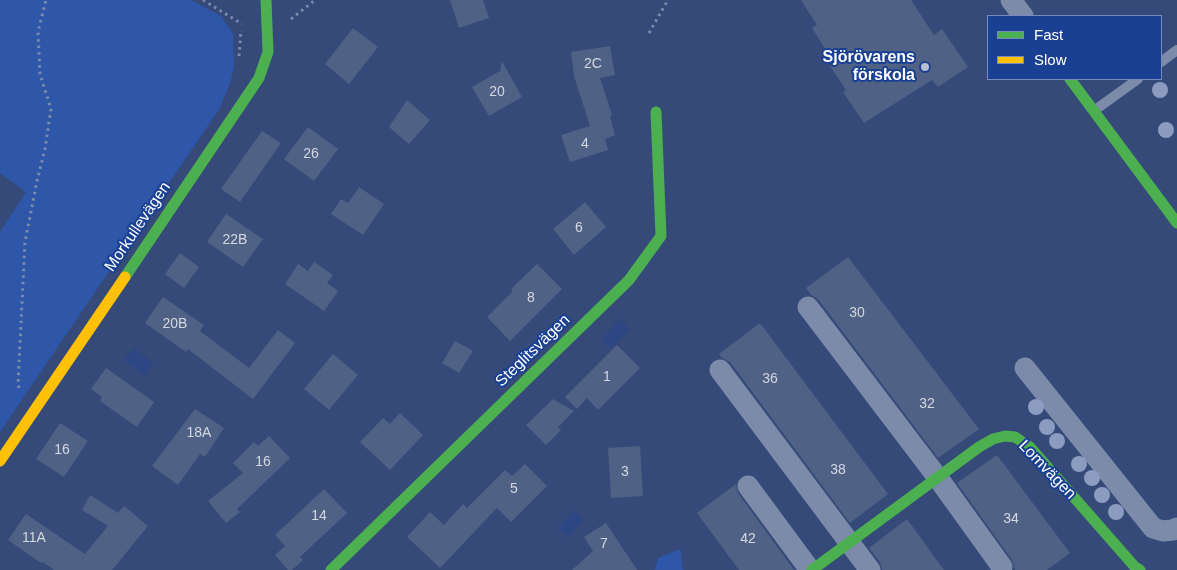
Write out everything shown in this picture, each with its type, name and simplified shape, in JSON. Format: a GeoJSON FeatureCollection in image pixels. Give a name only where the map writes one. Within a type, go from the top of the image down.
{"type":"FeatureCollection","features":[{"type":"Feature","properties":{"kind":"street","name":"Morkullevägen"},"geometry":{"type":"LineString","coordinates":[[0,461],[259,78],[268,52],[266,0]]}},
{"type":"Feature","properties":{"kind":"street"},"geometry":{"type":"LineString","coordinates":[[1011,0],[1022,15]]}},
{"type":"Feature","properties":{"kind":"street"},"geometry":{"type":"LineString","coordinates":[[1071,80],[1177,223]]}},
{"type":"Feature","properties":{"kind":"street","name":"Steglitsvägen"},"geometry":{"type":"LineString","coordinates":[[331,570],[629,280],[661,236],[656,112]]}},
{"type":"Feature","properties":{"kind":"street"},"geometry":{"type":"LineString","coordinates":[[808,307],[938,478],[1002,567]]}},
{"type":"Feature","properties":{"kind":"street"},"geometry":{"type":"LineString","coordinates":[[1025,368],[1153,528],[1176,534]]}},
{"type":"Feature","properties":{"kind":"street"},"geometry":{"type":"LineString","coordinates":[[720,370],[870,570]]}},
{"type":"Feature","properties":{"kind":"street","name":"Lomvägen"},"geometry":{"type":"LineString","coordinates":[[748,486],[811,570],[978,447],[993,439],[1005,436],[1014,437],[1030,447],[1135,568],[1140,570]]}},
{"type":"Feature","properties":{"kind":"lane"},"geometry":{"type":"LineString","coordinates":[[1162,61],[1177,50]]}},
{"type":"Feature","properties":{"kind":"lane"},"geometry":{"type":"LineString","coordinates":[[1094,111],[1137,80]]}},
{"type":"Feature","properties":{"kind":"path"},"geometry":{"type":"LineString","coordinates":[[30,417],[18,384],[25,242],[36,181],[45,149],[51,109],[40,74],[38,32],[46,0]]}},
{"type":"Feature","properties":{"kind":"path"},"geometry":{"type":"LineString","coordinates":[[649,33],[668,0]]}},
{"type":"Feature","properties":{"kind":"shaded area"},"geometry":{"type":"Polygon","coordinates":[[[0,0],[191,0],[221,16],[233,34],[234,67],[220,108],[0,432],[0,232],[26,192],[0,173],[0,0]]]}},
{"type":"Feature","properties":{"kind":"shaded area"},"geometry":{"type":"Polygon","coordinates":[[[620,319],[630,330],[610,348],[601,340],[620,319]]]}},
{"type":"Feature","properties":{"kind":"shaded area"},"geometry":{"type":"Polygon","coordinates":[[[134,348],[153,363],[145,376],[124,360],[134,348]]]}},
{"type":"Feature","properties":{"kind":"shaded area"},"geometry":{"type":"Polygon","coordinates":[[[575,510],[585,520],[567,537],[558,528],[575,510]]]}},
{"type":"Feature","properties":{"kind":"shaded area"},"geometry":{"type":"Polygon","coordinates":[[[680,549],[683,570],[655,570],[658,558],[680,549]]]}},
{"type":"Feature","properties":{"kind":"building"},"geometry":{"type":"Polygon","coordinates":[[[450,0],[483,0],[489,18],[459,28],[450,0]]]}},
{"type":"Feature","properties":{"kind":"building","name":"Sjörövarens förskola"},"geometry":{"type":"Polygon","coordinates":[[[801,0],[911,0],[934,35],[942,29],[968,67],[938,87],[932,80],[864,123],[843,92],[846,90],[830,66],[834,63],[812,28],[817,25],[801,0]]]}},
{"type":"Feature","properties":{"kind":"building"},"geometry":{"type":"Polygon","coordinates":[[[353,28],[378,47],[349,84],[325,64],[353,28]]]}},
{"type":"Feature","properties":{"kind":"building"},"geometry":{"type":"Polygon","coordinates":[[[610,46],[615,75],[600,78],[612,115],[610,116],[615,135],[605,139],[608,150],[570,162],[561,135],[590,126],[574,76],[571,52],[610,46]]]}},
{"type":"Feature","properties":{"kind":"building"},"geometry":{"type":"Polygon","coordinates":[[[502,61],[522,97],[489,116],[472,87],[500,71],[502,61]]]}},
{"type":"Feature","properties":{"kind":"building"},"geometry":{"type":"Polygon","coordinates":[[[407,100],[430,120],[409,144],[389,127],[407,100]]]}},
{"type":"Feature","properties":{"kind":"building"},"geometry":{"type":"Polygon","coordinates":[[[308,127],[338,149],[314,181],[284,159],[308,127]]]}},
{"type":"Feature","properties":{"kind":"building"},"geometry":{"type":"Polygon","coordinates":[[[262,131],[281,143],[240,202],[221,189],[262,131]]]}},
{"type":"Feature","properties":{"kind":"building"},"geometry":{"type":"Polygon","coordinates":[[[359,187],[384,204],[363,235],[331,214],[341,199],[348,203],[359,187]]]}},
{"type":"Feature","properties":{"kind":"building"},"geometry":{"type":"Polygon","coordinates":[[[585,202],[606,227],[574,255],[553,229],[585,202]]]}},
{"type":"Feature","properties":{"kind":"building"},"geometry":{"type":"Polygon","coordinates":[[[226,214],[263,239],[243,267],[207,242],[226,214]]]}},
{"type":"Feature","properties":{"kind":"building"},"geometry":{"type":"Polygon","coordinates":[[[180,253],[199,267],[184,288],[165,274],[180,253]]]}},
{"type":"Feature","properties":{"kind":"building"},"geometry":{"type":"Polygon","coordinates":[[[848,257],[979,429],[938,458],[818,299],[811,295],[806,288],[848,257]]]}},
{"type":"Feature","properties":{"kind":"building"},"geometry":{"type":"Polygon","coordinates":[[[314,262],[333,275],[327,283],[338,291],[324,311],[285,284],[298,264],[308,271],[314,262]]]}},
{"type":"Feature","properties":{"kind":"building"},"geometry":{"type":"Polygon","coordinates":[[[537,264],[562,289],[510,341],[487,317],[513,291],[511,289],[537,264]]]}},
{"type":"Feature","properties":{"kind":"building"},"geometry":{"type":"Polygon","coordinates":[[[163,297],[204,325],[200,331],[249,368],[278,330],[295,343],[253,399],[188,349],[186,352],[145,323],[163,297]]]}},
{"type":"Feature","properties":{"kind":"building"},"geometry":{"type":"Polygon","coordinates":[[[760,323],[888,494],[850,523],[730,362],[719,354],[760,323]]]}},
{"type":"Feature","properties":{"kind":"building"},"geometry":{"type":"Polygon","coordinates":[[[455,341],[473,351],[459,373],[442,363],[455,341]]]}},
{"type":"Feature","properties":{"kind":"building"},"geometry":{"type":"Polygon","coordinates":[[[617,345],[640,368],[598,410],[587,398],[577,409],[565,397],[617,345]]]}},
{"type":"Feature","properties":{"kind":"building"},"geometry":{"type":"Polygon","coordinates":[[[333,354],[358,375],[329,410],[304,389],[333,354]]]}},
{"type":"Feature","properties":{"kind":"building"},"geometry":{"type":"Polygon","coordinates":[[[106,368],[154,402],[137,427],[100,401],[102,397],[91,389],[106,368]]]}},
{"type":"Feature","properties":{"kind":"building"},"geometry":{"type":"Polygon","coordinates":[[[553,399],[574,411],[558,427],[561,430],[546,445],[526,425],[553,399]]]}},
{"type":"Feature","properties":{"kind":"building"},"geometry":{"type":"Polygon","coordinates":[[[195,409],[224,428],[205,457],[200,454],[178,485],[152,466],[195,409]]]}},
{"type":"Feature","properties":{"kind":"building"},"geometry":{"type":"Polygon","coordinates":[[[400,413],[423,435],[390,470],[360,442],[383,418],[390,424],[400,413]]]}},
{"type":"Feature","properties":{"kind":"building"},"geometry":{"type":"Polygon","coordinates":[[[60,423],[88,441],[64,477],[36,459],[60,423]]]}},
{"type":"Feature","properties":{"kind":"building"},"geometry":{"type":"Polygon","coordinates":[[[269,436],[290,458],[237,509],[240,512],[226,523],[208,501],[243,473],[233,463],[254,442],[258,446],[269,436]]]}},
{"type":"Feature","properties":{"kind":"building"},"geometry":{"type":"Polygon","coordinates":[[[640,446],[643,496],[611,498],[608,448],[640,446]]]}},
{"type":"Feature","properties":{"kind":"building"},"geometry":{"type":"Polygon","coordinates":[[[997,455],[1070,553],[1047,570],[1015,570],[1012,560],[957,483],[997,455]]]}},
{"type":"Feature","properties":{"kind":"building"},"geometry":{"type":"Polygon","coordinates":[[[525,464],[547,486],[511,522],[497,508],[440,568],[407,537],[430,512],[444,525],[463,504],[467,508],[505,470],[512,476],[525,464]]]}},
{"type":"Feature","properties":{"kind":"building"},"geometry":{"type":"Polygon","coordinates":[[[736,484],[738,493],[794,570],[739,570],[697,513],[736,484]]]}},
{"type":"Feature","properties":{"kind":"building"},"geometry":{"type":"Polygon","coordinates":[[[324,489],[347,513],[300,557],[303,560],[292,570],[288,570],[275,555],[285,546],[275,535],[324,489]]]}},
{"type":"Feature","properties":{"kind":"building"},"geometry":{"type":"Polygon","coordinates":[[[90,495],[118,513],[124,506],[148,526],[112,570],[54,570],[8,540],[26,514],[85,554],[108,526],[82,510],[90,495]]]}},
{"type":"Feature","properties":{"kind":"building"},"geometry":{"type":"Polygon","coordinates":[[[907,519],[944,570],[882,570],[880,562],[869,548],[907,519]]]}},
{"type":"Feature","properties":{"kind":"building"},"geometry":{"type":"Polygon","coordinates":[[[606,523],[637,570],[572,570],[593,551],[584,537],[606,523]]]}},
{"type":"Feature","properties":{"kind":"traffic: fast"},"geometry":{"type":"LineString","coordinates":[[125,277],[259,78],[268,52],[266,0]]}},
{"type":"Feature","properties":{"kind":"traffic: fast"},"geometry":{"type":"LineString","coordinates":[[1071,80],[1177,223]]}},
{"type":"Feature","properties":{"kind":"traffic: fast"},"geometry":{"type":"LineString","coordinates":[[331,570],[629,280],[661,236],[656,112]]}},
{"type":"Feature","properties":{"kind":"traffic: fast"},"geometry":{"type":"LineString","coordinates":[[812,570],[979,447],[993,439],[1005,436],[1015,437],[1030,447],[1135,567],[1140,570]]}},
{"type":"Feature","properties":{"kind":"traffic: slow"},"geometry":{"type":"LineString","coordinates":[[0,461],[125,277]]}},
{"type":"Feature","properties":{"kind":"place","name":"Sjörövarens förskola"},"geometry":{"type":"Point","coordinates":[925,67]}}]}
